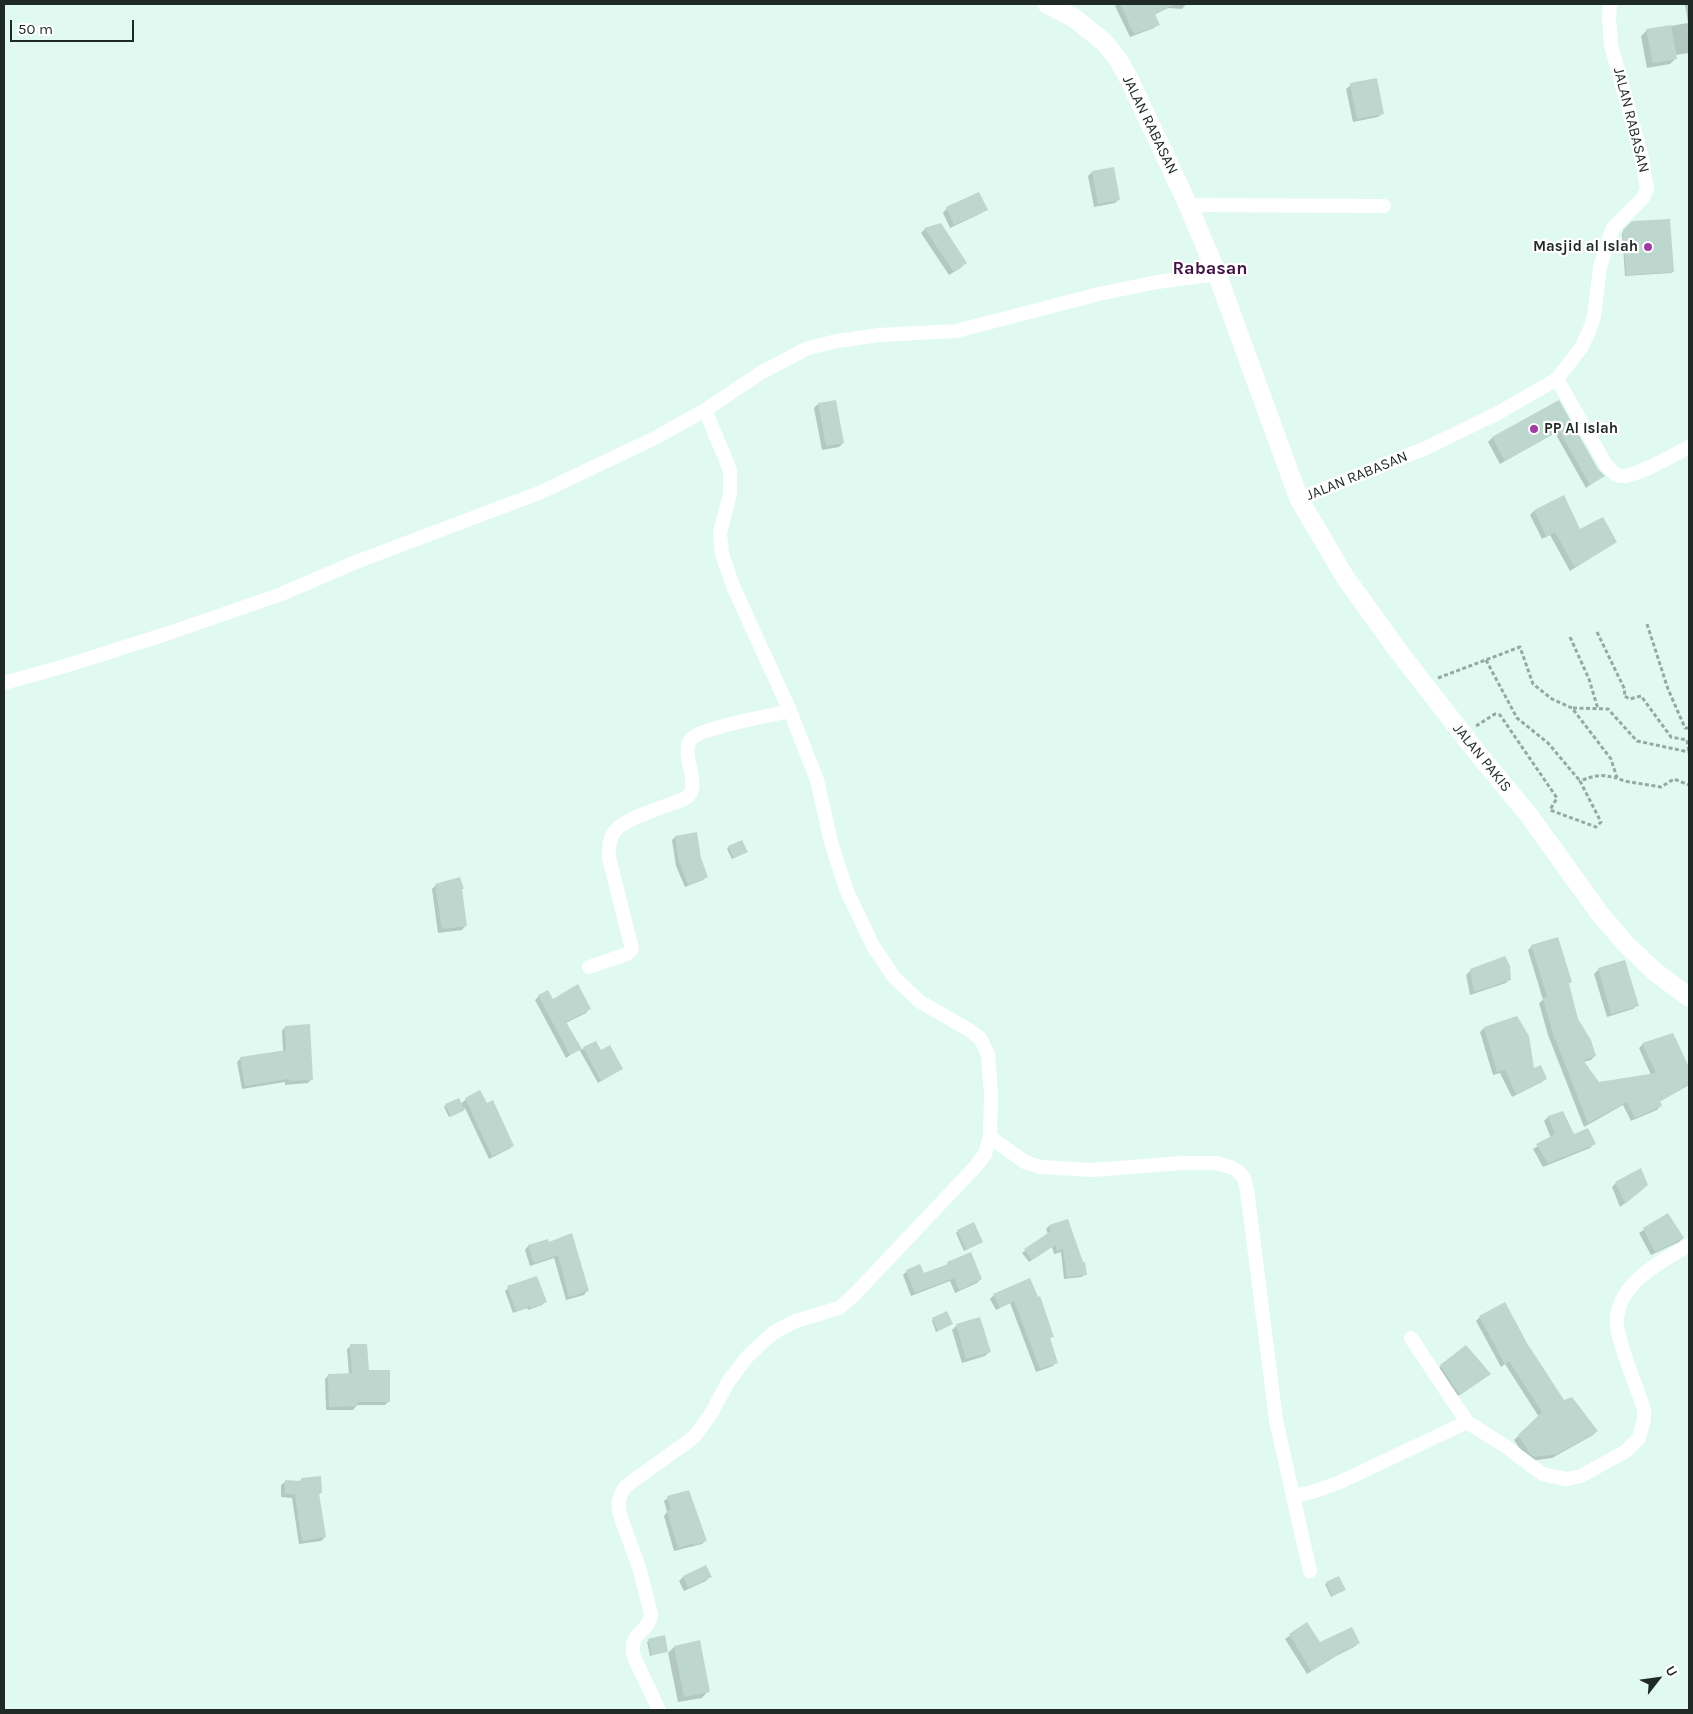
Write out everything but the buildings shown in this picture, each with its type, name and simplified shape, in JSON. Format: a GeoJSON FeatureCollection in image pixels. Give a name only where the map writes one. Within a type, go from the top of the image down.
{"type":"FeatureCollection","features":[{"type":"Feature","properties":{"kind":"street","name":"JALAN RABASAN"},"geometry":{"type":"LineString","coordinates":[[1047,4],[1074,18],[1104,42],[1118,59],[1130,81],[1188,205],[1217,274],[1299,499],[1426,448],[1498,413],[1557,379],[1581,348],[1594,316],[1600,267],[1613,228],[1643,198],[1647,189],[1642,154],[1611,45],[1610,4]]}},
{"type":"Feature","properties":{"kind":"street"},"geometry":{"type":"LineString","coordinates":[[1188,205],[1384,206]]}},
{"type":"Feature","properties":{"kind":"street"},"geometry":{"type":"LineString","coordinates":[[4,683],[166,634],[279,595],[356,562],[478,517],[565,482],[655,438],[705,410],[762,372],[808,348],[837,341],[879,335],[956,331],[1099,294],[1157,282],[1217,274]]}},
{"type":"Feature","properties":{"kind":"street"},"geometry":{"type":"LineString","coordinates":[[1557,379],[1606,465],[1614,474],[1622,476],[1633,474],[1689,447]]}},
{"type":"Feature","properties":{"kind":"street"},"geometry":{"type":"LineString","coordinates":[[659,1710],[633,1650],[633,1640],[650,1621],[651,1614],[640,1570],[620,1518],[618,1500],[622,1491],[626,1486],[694,1437],[712,1414],[728,1382],[747,1357],[773,1333],[793,1322],[832,1311],[847,1302],[976,1166],[985,1154],[990,1137],[991,1093],[989,1060],[985,1046],[980,1038],[919,1000],[894,977],[874,946],[846,888],[831,842],[817,780],[790,711],[733,586],[722,554],[720,533],[730,494],[730,470],[705,410]]}},
{"type":"Feature","properties":{"kind":"street","name":"JALAN PAKIS"},"geometry":{"type":"LineString","coordinates":[[1299,499],[1345,577],[1463,734],[1528,814],[1600,914],[1626,944],[1647,964],[1689,998]]}},
{"type":"Feature","properties":{"kind":"street"},"geometry":{"type":"LineString","coordinates":[[589,967],[627,954],[632,950],[609,858],[609,846],[614,832],[626,822],[690,795],[693,785],[688,746],[693,737],[712,729],[790,711]]}},
{"type":"Feature","properties":{"kind":"street"},"geometry":{"type":"LineString","coordinates":[[990,1137],[1025,1162],[1040,1167],[1092,1170],[1184,1163],[1216,1163],[1230,1167],[1240,1173],[1247,1190],[1276,1420],[1310,1571]]}},
{"type":"Feature","properties":{"kind":"street"},"geometry":{"type":"LineString","coordinates":[[1411,1338],[1467,1422],[1505,1446],[1541,1473],[1567,1479],[1580,1476],[1631,1447],[1643,1430],[1644,1410],[1618,1330],[1619,1308],[1629,1288],[1637,1280],[1655,1265],[1689,1246]]}},
{"type":"Feature","properties":{"kind":"street"},"geometry":{"type":"LineString","coordinates":[[1293,1496],[1338,1483],[1467,1422]]}},
{"type":"Feature","properties":{"kind":"path"},"geometry":{"type":"LineString","coordinates":[[1648,624],[1668,689],[1685,728],[1689,728]]}},
{"type":"Feature","properties":{"kind":"path"},"geometry":{"type":"LineString","coordinates":[[1424,683],[1520,647],[1534,684],[1552,699],[1572,708],[1608,709],[1637,741],[1689,752],[1687,740],[1671,736],[1641,696],[1630,699],[1624,696],[1625,690],[1597,632]]}},
{"type":"Feature","properties":{"kind":"path"},"geometry":{"type":"LineString","coordinates":[[1570,637],[1589,679],[1598,709]]}},
{"type":"Feature","properties":{"kind":"path"},"geometry":{"type":"LineString","coordinates":[[1463,734],[1494,714],[1500,715],[1557,798],[1550,810],[1596,827],[1601,822],[1580,781],[1548,743],[1517,718],[1486,660]]}},
{"type":"Feature","properties":{"kind":"path"},"geometry":{"type":"LineString","coordinates":[[1572,708],[1610,759],[1617,778]]}},
{"type":"Feature","properties":{"kind":"path"},"geometry":{"type":"LineString","coordinates":[[1580,781],[1604,774],[1624,781],[1661,787],[1674,779],[1689,785]]}},
{"type":"Feature","properties":{"kind":"place","name":"Masjid al Islah"},"geometry":{"type":"Point","coordinates":[1648,247]}},
{"type":"Feature","properties":{"kind":"place","name":"PP Al Islah"},"geometry":{"type":"Point","coordinates":[1534,429]}},
{"type":"Feature","properties":{"kind":"district","name":"Rabasan"},"geometry":{"type":"Point","coordinates":[1210,269]}}]}
